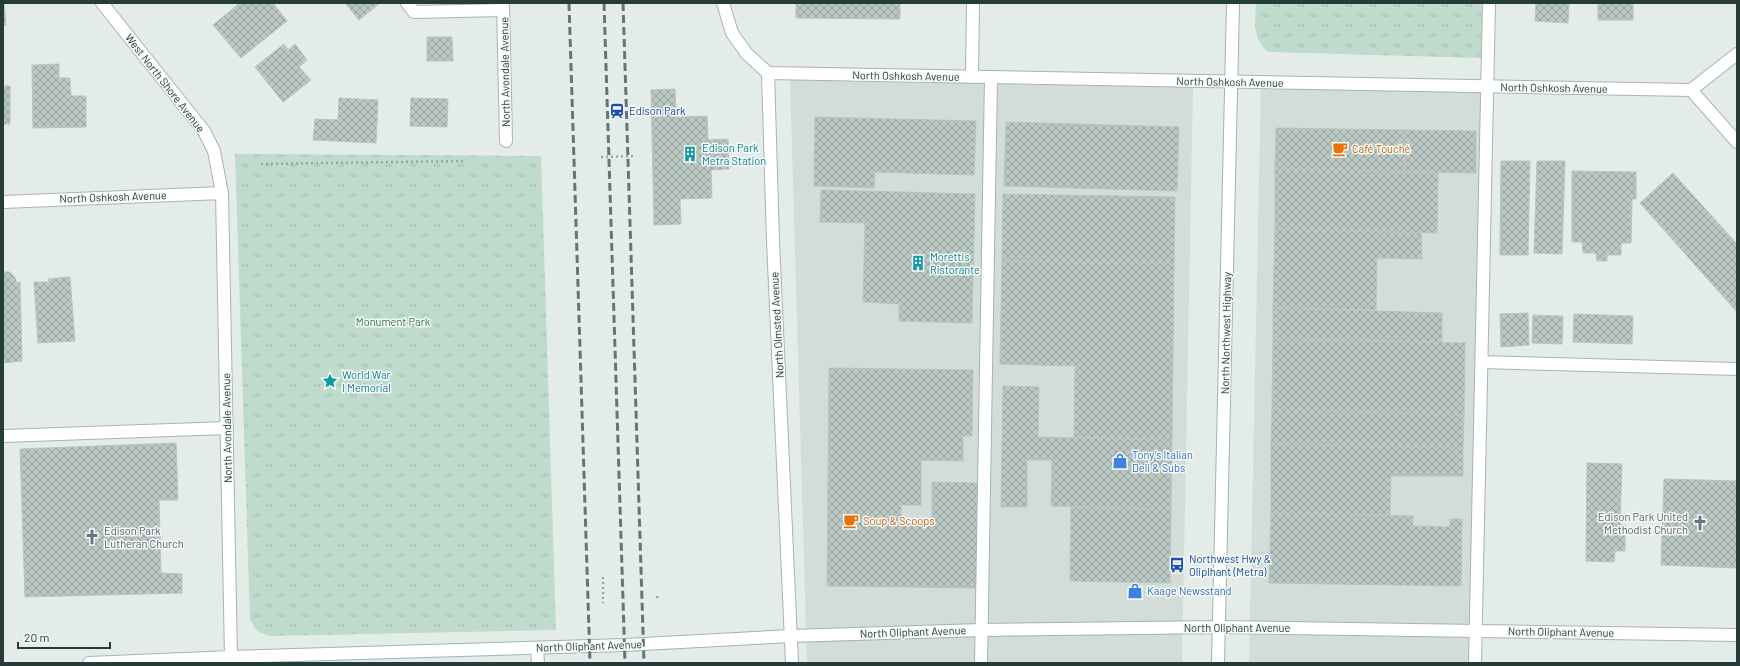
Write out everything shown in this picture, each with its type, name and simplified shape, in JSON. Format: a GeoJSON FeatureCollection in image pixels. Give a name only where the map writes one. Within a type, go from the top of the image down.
{"type":"FeatureCollection","features":[{"type":"Feature","properties":{"kind":"street","name":"West North Shore Avenue"},"geometry":{"type":"LineString","coordinates":[[102,3],[204,131],[214,152],[222,193]]}},
{"type":"Feature","properties":{"kind":"street"},"geometry":{"type":"LineString","coordinates":[[407,3],[414,12],[503,6]]}},
{"type":"Feature","properties":{"kind":"street"},"geometry":{"type":"LineString","coordinates":[[723,3],[732,33],[746,54],[768,73]]}},
{"type":"Feature","properties":{"kind":"street"},"geometry":{"type":"LineString","coordinates":[[972,77],[973,3]]}},
{"type":"Feature","properties":{"kind":"street","name":"North Northwest Highway"},"geometry":{"type":"LineString","coordinates":[[1218,663],[1233,3]]}},
{"type":"Feature","properties":{"kind":"street"},"geometry":{"type":"LineString","coordinates":[[1475,663],[1489,3]]}},
{"type":"Feature","properties":{"kind":"street","name":"North Avondale Avenue"},"geometry":{"type":"LineString","coordinates":[[503,6],[506,141]]}},
{"type":"Feature","properties":{"kind":"street"},"geometry":{"type":"LineString","coordinates":[[1737,54],[1691,90],[1737,142]]}},
{"type":"Feature","properties":{"kind":"street","name":"North Oshkosh Avenue"},"geometry":{"type":"LineString","coordinates":[[768,73],[1691,90]]}},
{"type":"Feature","properties":{"kind":"street","name":"North Olmsted Avenue"},"geometry":{"type":"LineString","coordinates":[[768,73],[773,241],[792,663]]}},
{"type":"Feature","properties":{"kind":"street"},"geometry":{"type":"LineString","coordinates":[[981,663],[991,78]]}},
{"type":"Feature","properties":{"kind":"street","name":"North Oshkosh Avenue"},"geometry":{"type":"LineString","coordinates":[[3,202],[222,193]]}},
{"type":"Feature","properties":{"kind":"street","name":"North Avondale Avenue"},"geometry":{"type":"LineString","coordinates":[[222,193],[232,660]]}},
{"type":"Feature","properties":{"kind":"street"},"geometry":{"type":"LineString","coordinates":[[1482,362],[1737,369]]}},
{"type":"Feature","properties":{"kind":"street"},"geometry":{"type":"LineString","coordinates":[[3,436],[227,428]]}},
{"type":"Feature","properties":{"kind":"street","name":"North Oliphant Avenue"},"geometry":{"type":"LineString","coordinates":[[89,663],[232,660],[712,642],[791,636],[982,630],[1219,627],[1737,635]]}},
{"type":"Feature","properties":{"kind":"street"},"geometry":{"type":"LineString","coordinates":[[537,648],[538,663]]}},
{"type":"Feature","properties":{"kind":"path"},"geometry":{"type":"LineString","coordinates":[[601,157],[636,156]]}},
{"type":"Feature","properties":{"kind":"path"},"geometry":{"type":"LineString","coordinates":[[262,164],[464,161]]}},
{"type":"Feature","properties":{"kind":"path"},"geometry":{"type":"LineString","coordinates":[[602,577],[603,603]]}},
{"type":"Feature","properties":{"kind":"path"},"geometry":{"type":"LineString","coordinates":[[657,596],[658,601]]}},
{"type":"Feature","properties":{"kind":"shaded area"},"geometry":{"type":"Polygon","coordinates":[[[790,80],[1193,87],[1182,663],[807,663],[790,80]]]}},
{"type":"Feature","properties":{"kind":"shaded area"},"geometry":{"type":"Polygon","coordinates":[[[1261,83],[1484,88],[1474,663],[1249,663],[1261,83]]]}},
{"type":"Feature","properties":{"kind":"green space"},"geometry":{"type":"Polygon","coordinates":[[[1256,3],[1482,3],[1481,58],[1268,52],[1259,41],[1257,35],[1255,24],[1256,3]]]}},
{"type":"Feature","properties":{"kind":"green space","name":"Monument Park"},"geometry":{"type":"Polygon","coordinates":[[[235,154],[541,156],[556,630],[269,636],[257,631],[250,620],[235,154]]]}},
{"type":"Feature","properties":{"kind":"building"},"geometry":{"type":"Polygon","coordinates":[[[4,3],[6,25],[3,25],[4,3]]]}},
{"type":"Feature","properties":{"kind":"building"},"geometry":{"type":"Polygon","coordinates":[[[240,3],[273,3],[287,21],[241,58],[213,25],[240,3]]]}},
{"type":"Feature","properties":{"kind":"building"},"geometry":{"type":"Polygon","coordinates":[[[345,3],[380,3],[359,20],[345,3]]]}},
{"type":"Feature","properties":{"kind":"building"},"geometry":{"type":"Polygon","coordinates":[[[796,3],[900,3],[900,19],[796,18],[796,3]]]}},
{"type":"Feature","properties":{"kind":"building"},"geometry":{"type":"Polygon","coordinates":[[[1536,3],[1569,3],[1568,23],[1535,21],[1536,3]]]}},
{"type":"Feature","properties":{"kind":"building"},"geometry":{"type":"Polygon","coordinates":[[[1598,3],[1633,3],[1633,20],[1598,20],[1598,3]]]}},
{"type":"Feature","properties":{"kind":"building"},"geometry":{"type":"Polygon","coordinates":[[[427,37],[452,37],[453,61],[427,61],[427,37]]]}},
{"type":"Feature","properties":{"kind":"building"},"geometry":{"type":"Polygon","coordinates":[[[284,44],[288,50],[295,44],[307,60],[299,67],[311,80],[283,102],[255,67],[284,44]]]}},
{"type":"Feature","properties":{"kind":"building"},"geometry":{"type":"Polygon","coordinates":[[[59,64],[59,78],[70,78],[71,96],[86,96],[86,127],[33,128],[32,65],[59,64]]]}},
{"type":"Feature","properties":{"kind":"building"},"geometry":{"type":"Polygon","coordinates":[[[3,86],[10,86],[10,124],[3,124],[3,86]]]}},
{"type":"Feature","properties":{"kind":"building","name":"Edison Park Metra Station"},"geometry":{"type":"Polygon","coordinates":[[[675,89],[676,117],[707,116],[708,140],[728,139],[729,169],[711,170],[712,198],[680,199],[681,224],[654,225],[651,90],[675,89]]]}},
{"type":"Feature","properties":{"kind":"building"},"geometry":{"type":"Polygon","coordinates":[[[339,98],[378,100],[376,143],[313,140],[315,119],[338,120],[339,98]]]}},
{"type":"Feature","properties":{"kind":"building"},"geometry":{"type":"Polygon","coordinates":[[[411,98],[448,99],[447,127],[410,126],[411,98]]]}},
{"type":"Feature","properties":{"kind":"building"},"geometry":{"type":"Polygon","coordinates":[[[815,117],[976,121],[974,175],[875,172],[874,188],[814,186],[815,117]]]}},
{"type":"Feature","properties":{"kind":"building"},"geometry":{"type":"Polygon","coordinates":[[[1006,122],[1179,127],[1177,191],[1004,186],[1006,122]]]}},
{"type":"Feature","properties":{"kind":"building","name":"Café Touché"},"geometry":{"type":"Polygon","coordinates":[[[1276,128],[1405,130],[1405,172],[1275,168],[1276,128]]]}},
{"type":"Feature","properties":{"kind":"building"},"geometry":{"type":"Polygon","coordinates":[[[1405,130],[1476,131],[1476,173],[1405,172],[1405,130]]]}},
{"type":"Feature","properties":{"kind":"building"},"geometry":{"type":"Polygon","coordinates":[[[1501,161],[1530,161],[1528,255],[1500,255],[1501,161]]]}},
{"type":"Feature","properties":{"kind":"building"},"geometry":{"type":"Polygon","coordinates":[[[1537,161],[1565,161],[1562,254],[1534,253],[1537,161]]]}},
{"type":"Feature","properties":{"kind":"building"},"geometry":{"type":"Polygon","coordinates":[[[1275,168],[1438,173],[1437,233],[1275,229],[1275,168]]]}},
{"type":"Feature","properties":{"kind":"building"},"geometry":{"type":"Polygon","coordinates":[[[1572,171],[1636,172],[1636,199],[1632,199],[1631,243],[1621,243],[1621,255],[1607,255],[1607,261],[1597,261],[1596,253],[1583,253],[1582,242],[1572,242],[1572,171]]]}},
{"type":"Feature","properties":{"kind":"building"},"geometry":{"type":"Polygon","coordinates":[[[1673,173],[1737,244],[1737,312],[1640,203],[1673,173]]]}},
{"type":"Feature","properties":{"kind":"building","name":"Morettis Ristorante"},"geometry":{"type":"Polygon","coordinates":[[[821,190],[975,194],[972,323],[899,321],[899,304],[863,302],[865,223],[820,222],[821,190]]]}},
{"type":"Feature","properties":{"kind":"building"},"geometry":{"type":"Polygon","coordinates":[[[1003,194],[1175,197],[1174,263],[1002,261],[1003,194]]]}},
{"type":"Feature","properties":{"kind":"building"},"geometry":{"type":"Polygon","coordinates":[[[1275,229],[1421,233],[1422,259],[1377,258],[1376,310],[1273,308],[1275,229]]]}},
{"type":"Feature","properties":{"kind":"building"},"geometry":{"type":"Polygon","coordinates":[[[1002,261],[1174,263],[1172,440],[1074,437],[1075,366],[1000,364],[1002,261]]]}},
{"type":"Feature","properties":{"kind":"building"},"geometry":{"type":"Polygon","coordinates":[[[3,272],[10,272],[16,279],[16,283],[20,282],[22,361],[3,363],[3,272]]]}},
{"type":"Feature","properties":{"kind":"building"},"geometry":{"type":"Polygon","coordinates":[[[70,277],[75,341],[38,343],[34,282],[49,282],[48,279],[70,277]]]}},
{"type":"Feature","properties":{"kind":"building"},"geometry":{"type":"Polygon","coordinates":[[[1273,308],[1442,313],[1442,342],[1273,339],[1273,308]]]}},
{"type":"Feature","properties":{"kind":"building"},"geometry":{"type":"Polygon","coordinates":[[[1528,313],[1529,345],[1501,347],[1500,314],[1528,313]]]}},
{"type":"Feature","properties":{"kind":"building"},"geometry":{"type":"Polygon","coordinates":[[[1574,314],[1633,316],[1632,344],[1573,342],[1574,314]]]}},
{"type":"Feature","properties":{"kind":"building"},"geometry":{"type":"Polygon","coordinates":[[[1533,315],[1563,316],[1562,344],[1532,343],[1533,315]]]}},
{"type":"Feature","properties":{"kind":"building"},"geometry":{"type":"Polygon","coordinates":[[[1273,339],[1465,343],[1464,415],[1272,409],[1273,339]]]}},
{"type":"Feature","properties":{"kind":"building"},"geometry":{"type":"Polygon","coordinates":[[[829,368],[973,370],[972,436],[963,436],[963,461],[921,460],[921,505],[901,505],[902,524],[932,525],[932,482],[977,483],[977,588],[827,586],[829,368]]]}},
{"type":"Feature","properties":{"kind":"building"},"geometry":{"type":"Polygon","coordinates":[[[1003,386],[1039,387],[1038,437],[1172,440],[1171,510],[1051,506],[1052,460],[1027,460],[1027,507],[1001,507],[1003,386]]]}},
{"type":"Feature","properties":{"kind":"building"},"geometry":{"type":"Polygon","coordinates":[[[1272,409],[1464,415],[1463,448],[1271,444],[1272,409]]]}},
{"type":"Feature","properties":{"kind":"building","name":"Edison Park Lutheran Church"},"geometry":{"type":"Polygon","coordinates":[[[176,443],[178,500],[159,500],[161,573],[182,574],[182,593],[25,597],[20,449],[176,443]]]}},
{"type":"Feature","properties":{"kind":"building"},"geometry":{"type":"Polygon","coordinates":[[[1271,444],[1463,448],[1463,476],[1391,476],[1390,515],[1271,513],[1271,444]]]}},
{"type":"Feature","properties":{"kind":"building"},"geometry":{"type":"Polygon","coordinates":[[[1587,463],[1622,464],[1620,525],[1625,525],[1625,551],[1615,551],[1614,562],[1586,561],[1587,463]]]}},
{"type":"Feature","properties":{"kind":"building","name":"Edison Park United Methodist Church"},"geometry":{"type":"Polygon","coordinates":[[[1664,479],[1737,481],[1737,568],[1661,565],[1664,479]]]}},
{"type":"Feature","properties":{"kind":"building"},"geometry":{"type":"Polygon","coordinates":[[[1071,507],[1171,510],[1170,583],[1070,581],[1071,507]]]}},
{"type":"Feature","properties":{"kind":"building"},"geometry":{"type":"Polygon","coordinates":[[[1271,513],[1413,516],[1413,526],[1450,527],[1450,519],[1462,519],[1461,586],[1269,583],[1271,513]]]}},
{"type":"Feature","properties":{"kind":"railway"},"geometry":{"type":"LineString","coordinates":[[569,3],[590,663]]}},
{"type":"Feature","properties":{"kind":"railway"},"geometry":{"type":"LineString","coordinates":[[604,3],[625,663]]}},
{"type":"Feature","properties":{"kind":"railway"},"geometry":{"type":"LineString","coordinates":[[623,3],[644,663]]}},
{"type":"Feature","properties":{"kind":"place","name":"Edison Park"},"geometry":{"type":"Point","coordinates":[617,111]}},
{"type":"Feature","properties":{"kind":"place","name":"Café Touché"},"geometry":{"type":"Point","coordinates":[1340,149]}},
{"type":"Feature","properties":{"kind":"place","name":"Edison Park Metra Station"},"geometry":{"type":"Point","coordinates":[690,154]}},
{"type":"Feature","properties":{"kind":"place","name":"Morettis Ristorante"},"geometry":{"type":"Point","coordinates":[918,263]}},
{"type":"Feature","properties":{"kind":"place","name":"World War I Memorial"},"geometry":{"type":"Point","coordinates":[330,381]}},
{"type":"Feature","properties":{"kind":"place","name":"Tony’s Italian Deli & Subs"},"geometry":{"type":"Point","coordinates":[1120,461]}},
{"type":"Feature","properties":{"kind":"place","name":"Soup & Scoops"},"geometry":{"type":"Point","coordinates":[851,521]}},
{"type":"Feature","properties":{"kind":"place","name":"Edison Park United Methodist Church"},"geometry":{"type":"Point","coordinates":[1700,523]}},
{"type":"Feature","properties":{"kind":"place","name":"Edison Park Lutheran Church"},"geometry":{"type":"Point","coordinates":[92,537]}},
{"type":"Feature","properties":{"kind":"place","name":"Northwest Hwy & Oliplhant (Metra)"},"geometry":{"type":"Point","coordinates":[1177,565]}},
{"type":"Feature","properties":{"kind":"place","name":"Kaage Newsstand"},"geometry":{"type":"Point","coordinates":[1135,591]}}]}
